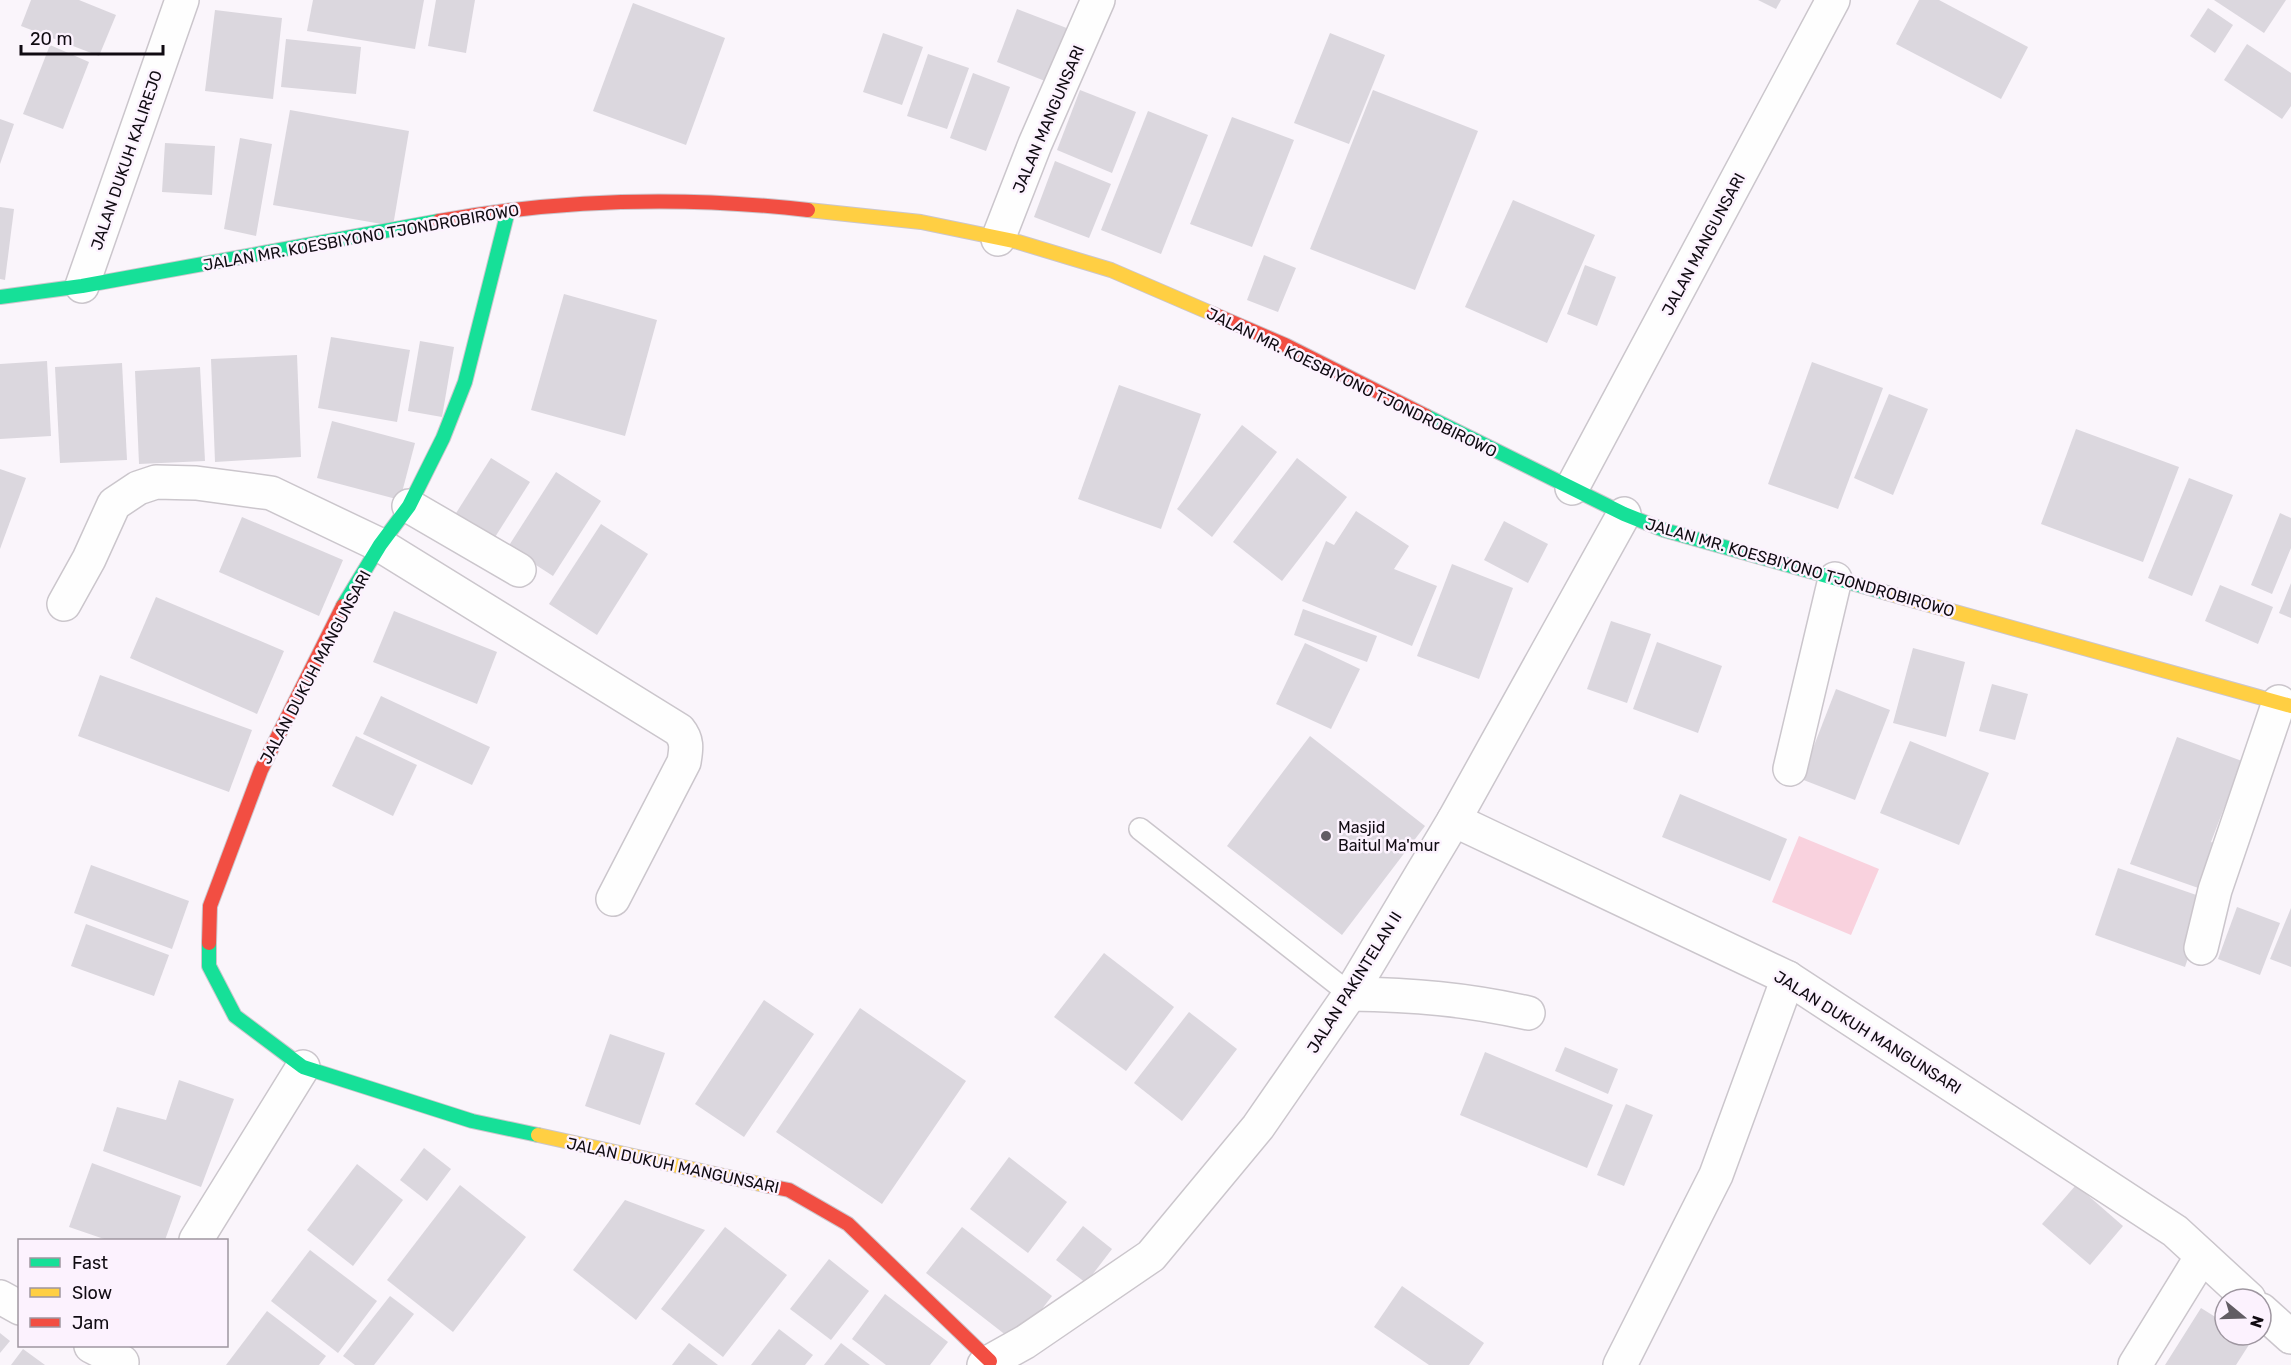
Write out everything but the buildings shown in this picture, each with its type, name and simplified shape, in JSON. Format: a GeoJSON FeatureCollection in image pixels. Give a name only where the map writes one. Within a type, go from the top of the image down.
{"type":"FeatureCollection","features":[{"type":"Feature","properties":{"kind":"main road","name":"JALAN MR. KOESBIYONO TJONDROBIROWO"},"geometry":{"type":"LineString","coordinates":[[0,297],[82,286],[468,216],[568,204],[652,201],[746,203],[921,222],[1018,242],[1111,270],[1285,345],[1624,514],[1664,530],[2285,704]]}},
{"type":"Feature","properties":{"kind":"main road","name":"JALAN DUKUH MANGUNSARI"},"geometry":{"type":"LineString","coordinates":[[508,211],[465,382],[443,438],[409,506],[380,545],[339,614],[261,770],[210,906],[209,966],[235,1016],[303,1067],[472,1121],[789,1190],[848,1224],[987,1363]]}},
{"type":"Feature","properties":{"kind":"street","name":"JALAN DUKUH KALIREJO"},"geometry":{"type":"LineString","coordinates":[[82,286],[182,0]]}},
{"type":"Feature","properties":{"kind":"street","name":"JALAN MANGUNSARI"},"geometry":{"type":"LineString","coordinates":[[998,239],[1035,144],[1098,0]]}},
{"type":"Feature","properties":{"kind":"street","name":"JALAN MANGUNSARI"},"geometry":{"type":"LineString","coordinates":[[1572,488],[1833,0]]}},
{"type":"Feature","properties":{"kind":"street"},"geometry":{"type":"LineString","coordinates":[[64,604],[89,559],[114,504],[138,488],[156,482],[196,483],[271,492],[380,545],[679,730],[684,737],[687,744],[684,762],[613,899]]}},
{"type":"Feature","properties":{"kind":"street"},"geometry":{"type":"LineString","coordinates":[[409,506],[519,570]]}},
{"type":"Feature","properties":{"kind":"street","name":"JALAN PAKINTELAN II"},"geometry":{"type":"LineString","coordinates":[[987,1363],[1025,1342],[1151,1256],[1258,1127],[1350,994],[1454,820],[1624,514]]}},
{"type":"Feature","properties":{"kind":"street"},"geometry":{"type":"LineString","coordinates":[[1790,769],[1835,579]]}},
{"type":"Feature","properties":{"kind":"street"},"geometry":{"type":"LineString","coordinates":[[2201,948],[2216,890],[2285,704]]}},
{"type":"Feature","properties":{"kind":"street","name":"JALAN DUKUH MANGUNSARI"},"geometry":{"type":"LineString","coordinates":[[1454,820],[1788,978],[2175,1231],[2236,1287]]}},
{"type":"Feature","properties":{"kind":"street"},"geometry":{"type":"LineString","coordinates":[[1620,1365],[1716,1175],[1788,978]]}},
{"type":"Feature","properties":{"kind":"street"},"geometry":{"type":"LineString","coordinates":[[1350,994],[1419,995],[1481,1002],[1528,1013]]}},
{"type":"Feature","properties":{"kind":"street"},"geometry":{"type":"LineString","coordinates":[[197,1239],[303,1067]]}},
{"type":"Feature","properties":{"kind":"street"},"geometry":{"type":"LineString","coordinates":[[2135,1365],[2202,1256]]}},
{"type":"Feature","properties":{"kind":"street"},"geometry":{"type":"LineString","coordinates":[[0,1297],[18,1307]]}},
{"type":"Feature","properties":{"kind":"street"},"geometry":{"type":"LineString","coordinates":[[2273,1321],[2291,1337]]}},
{"type":"Feature","properties":{"kind":"street"},"geometry":{"type":"LineString","coordinates":[[94,1347],[127,1357]]}},
{"type":"Feature","properties":{"kind":"lane"},"geometry":{"type":"LineString","coordinates":[[1140,829],[1350,994]]}},
{"type":"Feature","properties":{"kind":"shaded area"},"geometry":{"type":"Polygon","coordinates":[[[1799,836],[1879,869],[1851,935],[1772,902],[1799,836]]]}},
{"type":"Feature","properties":{"kind":"traffic: fast"},"geometry":{"type":"LineString","coordinates":[[343,606],[380,545],[409,506],[443,438],[465,382],[508,211]]}},
{"type":"Feature","properties":{"kind":"traffic: fast"},"geometry":{"type":"LineString","coordinates":[[0,297],[82,286],[439,221]]}},
{"type":"Feature","properties":{"kind":"traffic: fast"},"geometry":{"type":"LineString","coordinates":[[1426,416],[1624,514],[1664,530],[1887,593]]}},
{"type":"Feature","properties":{"kind":"traffic: fast"},"geometry":{"type":"LineString","coordinates":[[209,943],[209,966],[235,1016],[303,1067],[472,1121],[538,1135]]}},
{"type":"Feature","properties":{"kind":"traffic: slow"},"geometry":{"type":"LineString","coordinates":[[808,210],[921,222],[1018,242],[1111,270],[1213,314]]}},
{"type":"Feature","properties":{"kind":"traffic: slow"},"geometry":{"type":"LineString","coordinates":[[1887,593],[2291,706]]}},
{"type":"Feature","properties":{"kind":"traffic: slow"},"geometry":{"type":"LineString","coordinates":[[538,1135],[769,1186]]}},
{"type":"Feature","properties":{"kind":"traffic: jam"},"geometry":{"type":"LineString","coordinates":[[439,221],[531,208],[623,202],[716,203],[808,210]]}},
{"type":"Feature","properties":{"kind":"traffic: jam"},"geometry":{"type":"LineString","coordinates":[[1213,314],[1285,345],[1426,416]]}},
{"type":"Feature","properties":{"kind":"traffic: jam"},"geometry":{"type":"LineString","coordinates":[[209,943],[210,906],[261,770],[343,606]]}},
{"type":"Feature","properties":{"kind":"traffic: jam"},"geometry":{"type":"LineString","coordinates":[[769,1186],[789,1190],[848,1224],[990,1361]]}},
{"type":"Feature","properties":{"kind":"place","name":"Masjid Baitul Ma'mur"},"geometry":{"type":"Point","coordinates":[1326,836]}}]}
